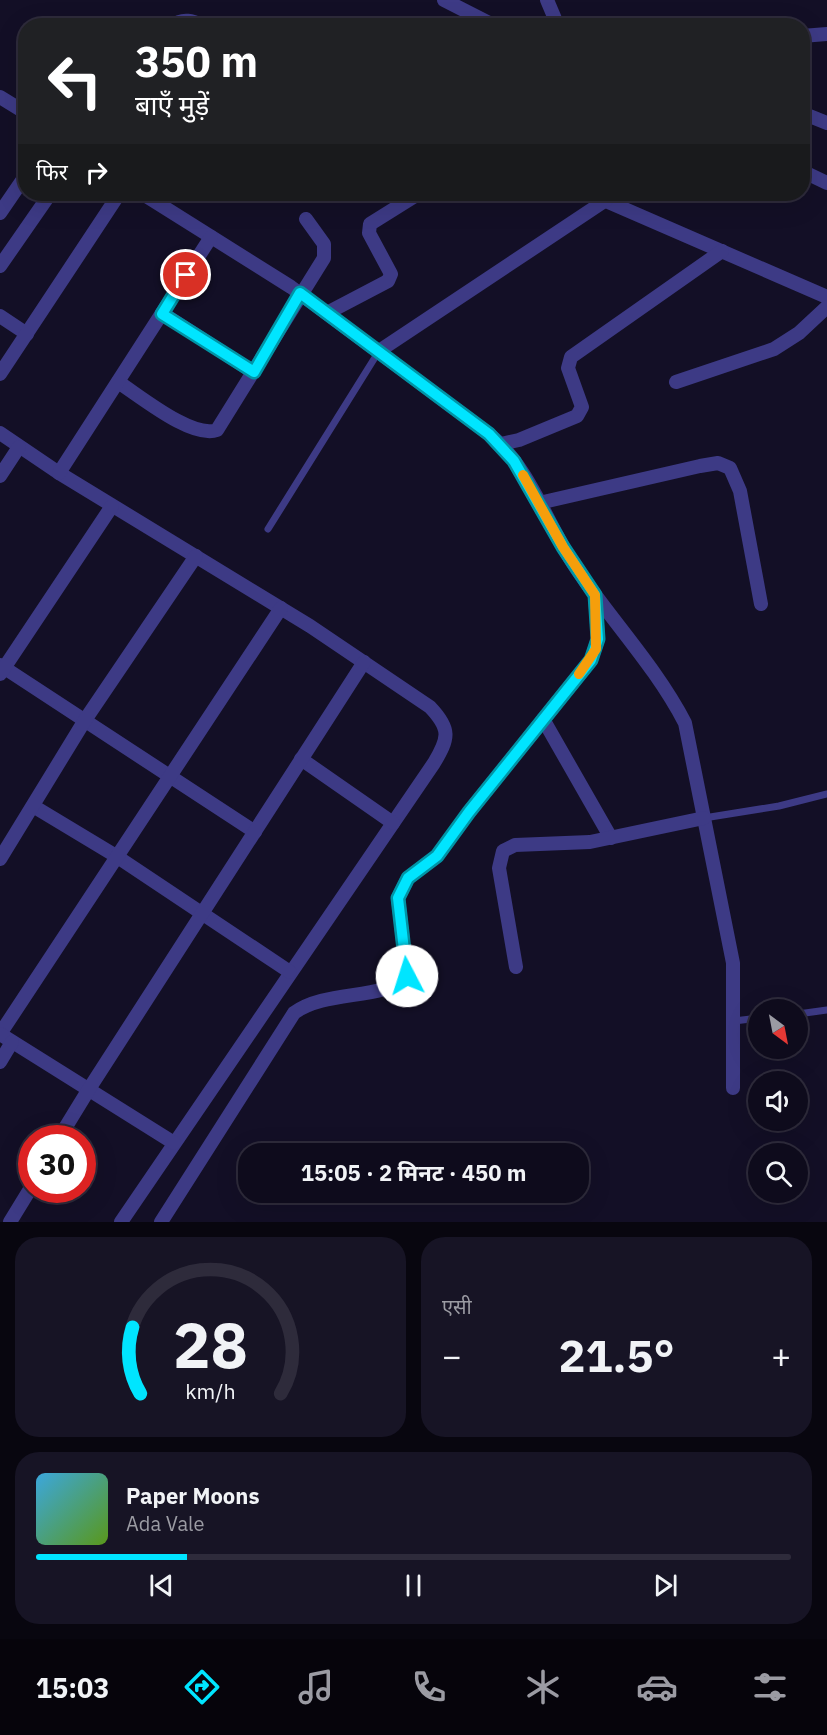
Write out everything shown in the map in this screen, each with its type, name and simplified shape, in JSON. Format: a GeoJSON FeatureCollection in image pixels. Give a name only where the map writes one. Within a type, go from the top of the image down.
{"type":"FeatureCollection","features":[{"type":"Feature","properties":{"kind":"street"},"geometry":{"type":"LineString","coordinates":[[444,0],[479,18]]}},
{"type":"Feature","properties":{"kind":"street"},"geometry":{"type":"LineString","coordinates":[[547,0],[555,18]]}},
{"type":"Feature","properties":{"kind":"street"},"geometry":{"type":"LineString","coordinates":[[810,35],[827,34]]}},
{"type":"Feature","properties":{"kind":"street"},"geometry":{"type":"LineString","coordinates":[[0,97],[18,108]]}},
{"type":"Feature","properties":{"kind":"street"},"geometry":{"type":"LineString","coordinates":[[810,116],[827,123]]}},
{"type":"Feature","properties":{"kind":"street"},"geometry":{"type":"LineString","coordinates":[[810,175],[827,183]]}},
{"type":"Feature","properties":{"kind":"street"},"geometry":{"type":"LineString","coordinates":[[1,208],[18,186]]}},
{"type":"Feature","properties":{"kind":"street"},"geometry":{"type":"LineString","coordinates":[[0,266],[45,201]]}},
{"type":"Feature","properties":{"kind":"street"},"geometry":{"type":"LineString","coordinates":[[0,374],[114,201]]}},
{"type":"Feature","properties":{"kind":"street"},"geometry":{"type":"LineString","coordinates":[[154,201],[300,293],[501,444],[514,461],[563,547],[670,698],[685,723],[733,963],[733,1088]]}},
{"type":"Feature","properties":{"kind":"street"},"geometry":{"type":"LineString","coordinates":[[327,313],[388,280],[391,274],[369,232],[370,224],[407,201]]}},
{"type":"Feature","properties":{"kind":"street"},"geometry":{"type":"LineString","coordinates":[[379,351],[604,201]]}},
{"type":"Feature","properties":{"kind":"street"},"geometry":{"type":"LineString","coordinates":[[608,201],[827,297]]}},
{"type":"Feature","properties":{"kind":"street"},"geometry":{"type":"LineString","coordinates":[[117,382],[193,429],[208,433],[222,425],[300,293],[324,258],[324,244],[306,219]]}},
{"type":"Feature","properties":{"kind":"street"},"geometry":{"type":"LineString","coordinates":[[59,473],[211,237]]}},
{"type":"Feature","properties":{"kind":"street"},"geometry":{"type":"LineString","coordinates":[[501,444],[519,440],[577,416],[582,407],[568,368],[571,357],[722,251]]}},
{"type":"Feature","properties":{"kind":"street"},"geometry":{"type":"LineString","coordinates":[[676,382],[774,349],[799,333],[827,307]]}},
{"type":"Feature","properties":{"kind":"street"},"geometry":{"type":"LineString","coordinates":[[162,314],[254,372]]}},
{"type":"Feature","properties":{"kind":"street"},"geometry":{"type":"LineString","coordinates":[[0,316],[27,334]]}},
{"type":"Feature","properties":{"kind":"street"},"geometry":{"type":"LineString","coordinates":[[0,434],[364,662],[430,707],[442,720],[446,732],[445,744],[393,823],[121,1222]]}},
{"type":"Feature","properties":{"kind":"street"},"geometry":{"type":"LineString","coordinates":[[0,477],[20,447]]}},
{"type":"Feature","properties":{"kind":"street"},"geometry":{"type":"LineString","coordinates":[[539,503],[700,466],[718,463],[730,468],[740,491],[761,604]]}},
{"type":"Feature","properties":{"kind":"street"},"geometry":{"type":"LineString","coordinates":[[112,506],[1,669],[85,720],[255,832]]}},
{"type":"Feature","properties":{"kind":"street"},"geometry":{"type":"LineString","coordinates":[[0,859],[85,720],[196,556]]}},
{"type":"Feature","properties":{"kind":"street"},"geometry":{"type":"LineString","coordinates":[[161,1222],[294,1013],[316,1000],[391,988],[400,984],[407,976],[398,898],[401,887],[408,878],[437,856],[591,660],[596,649],[595,595]]}},
{"type":"Feature","properties":{"kind":"street"},"geometry":{"type":"LineString","coordinates":[[0,1062],[4,1036],[116,856],[281,608]]}},
{"type":"Feature","properties":{"kind":"street"},"geometry":{"type":"LineString","coordinates":[[67,1125],[364,662]]}},
{"type":"Feature","properties":{"kind":"street"},"geometry":{"type":"LineString","coordinates":[[543,719],[611,838]]}},
{"type":"Feature","properties":{"kind":"street"},"geometry":{"type":"LineString","coordinates":[[302,759],[393,823]]}},
{"type":"Feature","properties":{"kind":"street"},"geometry":{"type":"LineString","coordinates":[[33,806],[116,856],[290,972]]}},
{"type":"Feature","properties":{"kind":"street"},"geometry":{"type":"LineString","coordinates":[[516,967],[499,868],[503,851],[515,845],[590,842],[704,818]]}},
{"type":"Feature","properties":{"kind":"street"},"geometry":{"type":"LineString","coordinates":[[4,1036],[174,1143]]}},
{"type":"Feature","properties":{"kind":"street"},"geometry":{"type":"LineString","coordinates":[[10,1222],[22,1203]]}},
{"type":"Feature","properties":{"kind":"lane"},"geometry":{"type":"LineString","coordinates":[[268,529],[379,351]]}},
{"type":"Feature","properties":{"kind":"lane"},"geometry":{"type":"LineString","coordinates":[[704,818],[779,806],[827,794]]}},
{"type":"Feature","properties":{"kind":"lane"},"geometry":{"type":"LineString","coordinates":[[808,1013],[827,1010]]}},
{"type":"Feature","properties":{"kind":"lane"},"geometry":{"type":"LineString","coordinates":[[734,1021],[748,1019]]}},
{"type":"Feature","properties":{"kind":"slow traffic"},"geometry":{"type":"LineString","coordinates":[[523,475],[563,547],[595,595],[598,639],[596,649],[591,660],[579,674]]}},
{"type":"Feature","properties":{"kind":"route"},"geometry":{"type":"LineString","coordinates":[[186,275],[162,314],[254,372],[300,293],[489,434],[501,444],[514,461],[563,547],[595,595],[598,639],[591,660],[469,812],[437,856],[408,878],[401,887],[398,898],[407,976]]}}]}
